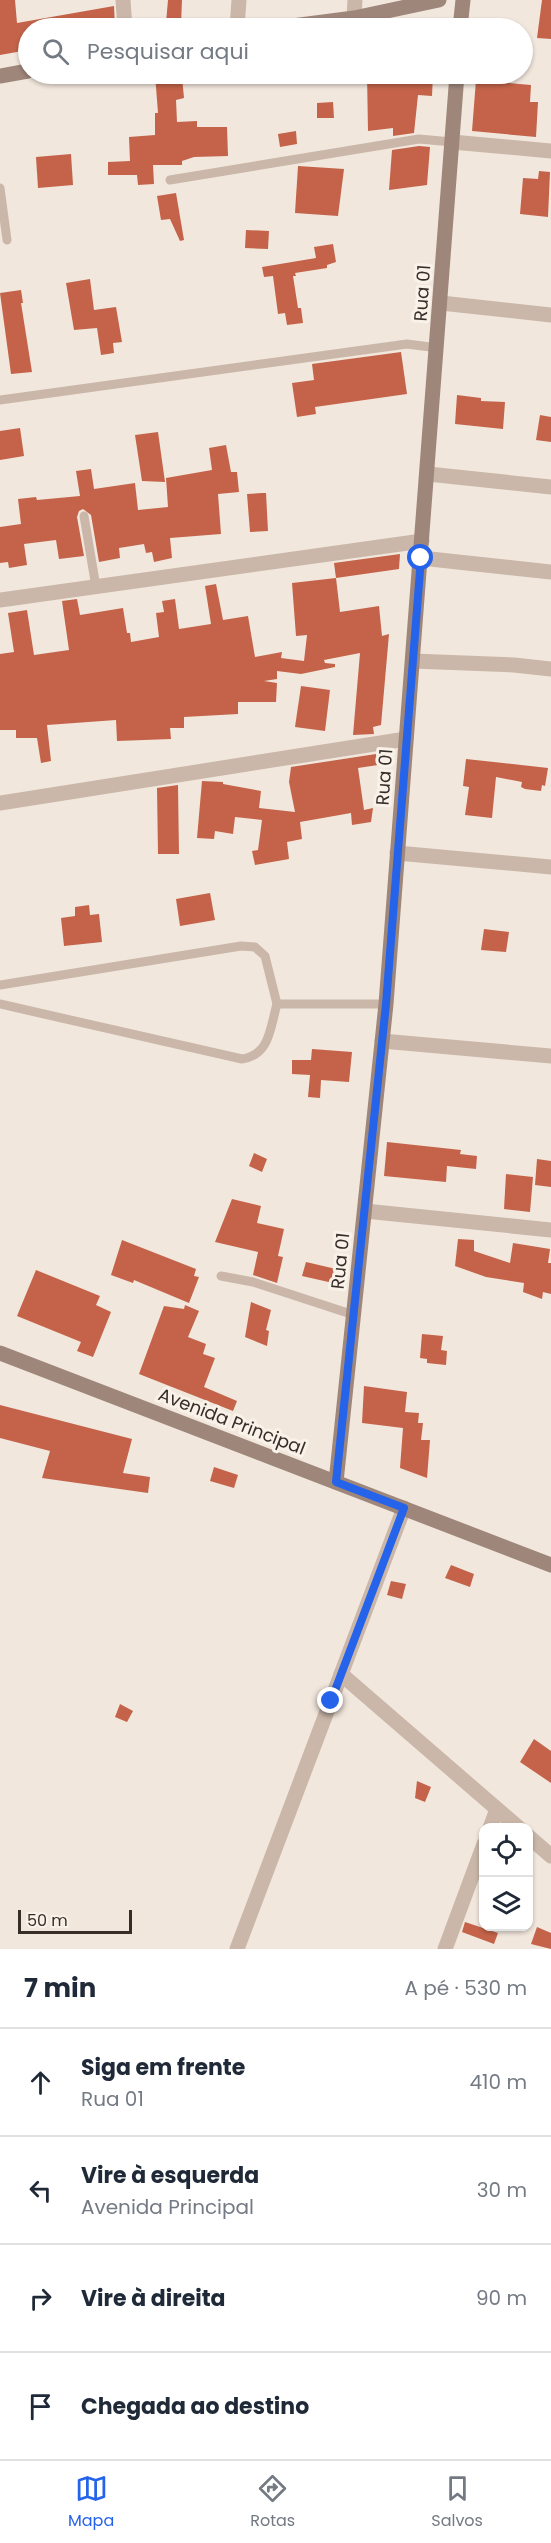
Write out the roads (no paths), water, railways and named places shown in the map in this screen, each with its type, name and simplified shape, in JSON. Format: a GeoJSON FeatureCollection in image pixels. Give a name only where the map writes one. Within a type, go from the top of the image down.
{"type":"FeatureCollection","features":[{"type":"Feature","properties":{"kind":"street"},"geometry":{"type":"LineString","coordinates":[[123,0],[124,18]]}},
{"type":"Feature","properties":{"kind":"street"},"geometry":{"type":"LineString","coordinates":[[238,18],[239,0]]}},
{"type":"Feature","properties":{"kind":"street"},"geometry":{"type":"LineString","coordinates":[[356,0],[354,18],[439,0]]}},
{"type":"Feature","properties":{"kind":"street"},"geometry":{"type":"LineString","coordinates":[[461,18],[462,0]]}},
{"type":"Feature","properties":{"kind":"street"},"geometry":{"type":"LineString","coordinates":[[0,76],[18,73]]}},
{"type":"Feature","properties":{"kind":"street","name":"Rua 01"},"geometry":{"type":"LineString","coordinates":[[336,1482],[386,1004],[438,348],[456,84]]}},
{"type":"Feature","properties":{"kind":"street"},"geometry":{"type":"LineString","coordinates":[[452,142],[551,151]]}},
{"type":"Feature","properties":{"kind":"street"},"geometry":{"type":"LineString","coordinates":[[441,303],[551,315]]}},
{"type":"Feature","properties":{"kind":"street"},"geometry":{"type":"LineString","coordinates":[[428,474],[551,487]]}},
{"type":"Feature","properties":{"kind":"street"},"geometry":{"type":"LineString","coordinates":[[0,600],[422,541]]}},
{"type":"Feature","properties":{"kind":"street"},"geometry":{"type":"LineString","coordinates":[[421,558],[551,572]]}},
{"type":"Feature","properties":{"kind":"street"},"geometry":{"type":"LineString","coordinates":[[413,661],[514,664],[551,669]]}},
{"type":"Feature","properties":{"kind":"street"},"geometry":{"type":"LineString","coordinates":[[0,803],[406,739]]}},
{"type":"Feature","properties":{"kind":"street"},"geometry":{"type":"LineString","coordinates":[[397,853],[551,867]]}},
{"type":"Feature","properties":{"kind":"street"},"geometry":{"type":"LineString","coordinates":[[381,1041],[551,1056]]}},
{"type":"Feature","properties":{"kind":"street"},"geometry":{"type":"LineString","coordinates":[[365,1211],[551,1230]]}},
{"type":"Feature","properties":{"kind":"street","name":"Avenida Principal"},"geometry":{"type":"LineString","coordinates":[[0,1353],[551,1565]]}},
{"type":"Feature","properties":{"kind":"street"},"geometry":{"type":"LineString","coordinates":[[237,1949],[404,1508]]}},
{"type":"Feature","properties":{"kind":"street"},"geometry":{"type":"LineString","coordinates":[[341,1674],[514,1823]]}},
{"type":"Feature","properties":{"kind":"street"},"geometry":{"type":"LineString","coordinates":[[492,1823],[497,1809]]}},
{"type":"Feature","properties":{"kind":"street"},"geometry":{"type":"LineString","coordinates":[[533,1840],[551,1856]]}},
{"type":"Feature","properties":{"kind":"street"},"geometry":{"type":"LineString","coordinates":[[445,1949],[479,1855]]}},
{"type":"Feature","properties":{"kind":"lane"},"geometry":{"type":"LineString","coordinates":[[170,180],[418,139],[452,142]]}},
{"type":"Feature","properties":{"kind":"lane"},"geometry":{"type":"LineString","coordinates":[[0,188],[8,240]]}},
{"type":"Feature","properties":{"kind":"lane"},"geometry":{"type":"LineString","coordinates":[[0,399],[407,344],[438,348]]}},
{"type":"Feature","properties":{"kind":"lane"},"geometry":{"type":"LineString","coordinates":[[84,516],[96,587]]}},
{"type":"Feature","properties":{"kind":"lane"},"geometry":{"type":"LineString","coordinates":[[0,985],[241,946],[255,947],[265,956],[277,1004],[264,1047],[255,1057],[242,1059],[0,1004]]}},
{"type":"Feature","properties":{"kind":"lane"},"geometry":{"type":"LineString","coordinates":[[277,1004],[386,1004]]}},
{"type":"Feature","properties":{"kind":"lane"},"geometry":{"type":"LineString","coordinates":[[221,1276],[253,1282],[354,1315]]}}]}
